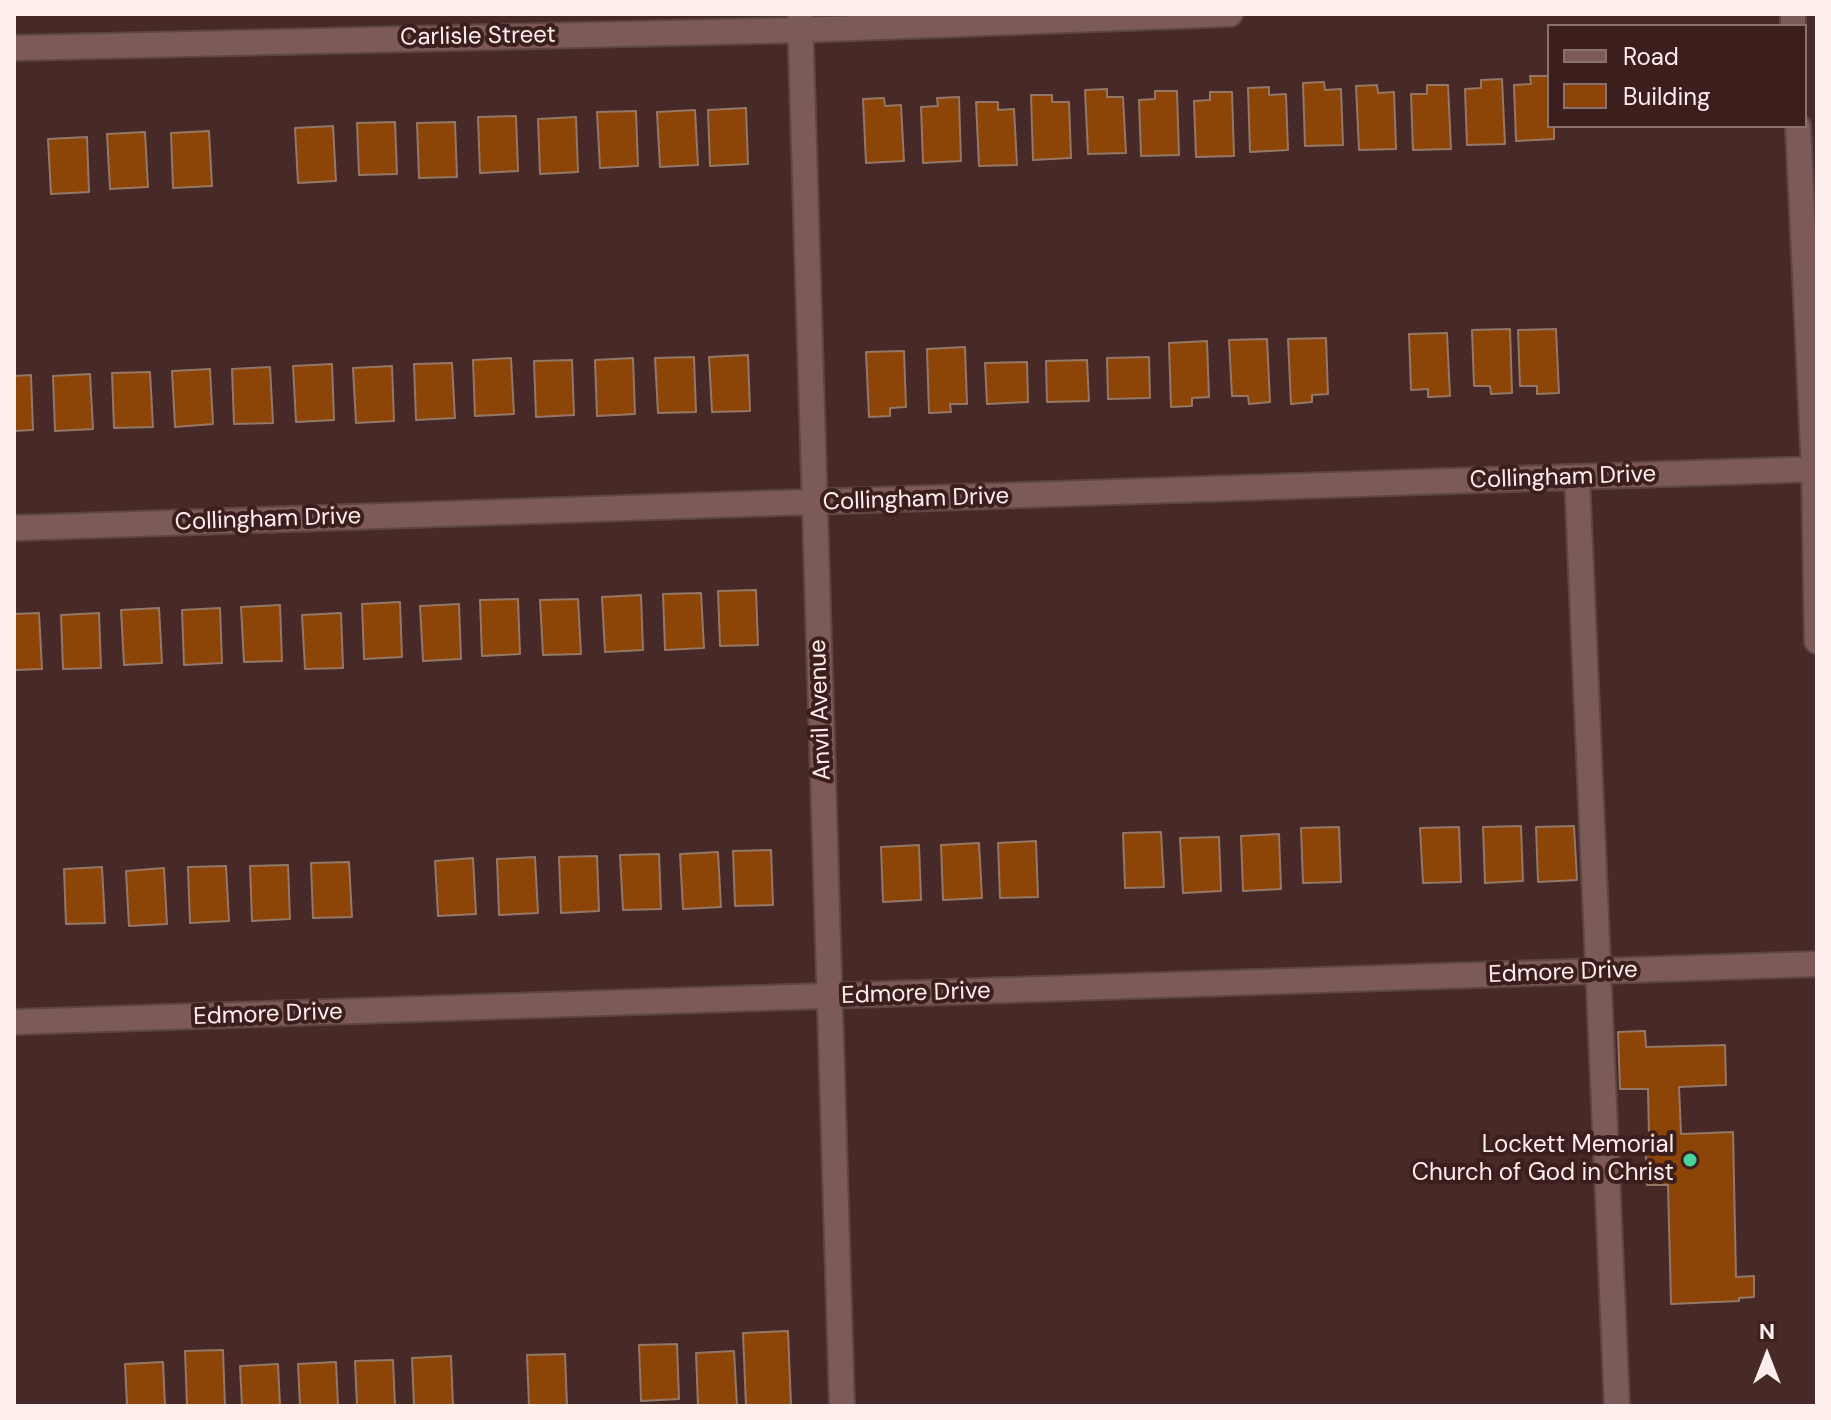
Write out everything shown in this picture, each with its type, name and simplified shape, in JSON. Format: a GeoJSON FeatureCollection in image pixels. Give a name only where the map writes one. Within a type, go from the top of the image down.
{"type":"FeatureCollection","features":[{"type":"Feature","properties":{"kind":"street","name":"Carlisle Street"},"geometry":{"type":"LineString","coordinates":[[14,48],[801,22],[1230,14]]}},
{"type":"Feature","properties":{"kind":"street","name":"Anvil Avenue"},"geometry":{"type":"LineString","coordinates":[[801,22],[842,1406]]}},
{"type":"Feature","properties":{"kind":"street"},"geometry":{"type":"LineString","coordinates":[[1798,128],[1816,469],[1817,641]]}},
{"type":"Feature","properties":{"kind":"street","name":"Collingham Drive"},"geometry":{"type":"LineString","coordinates":[[14,528],[1816,469]]}},
{"type":"Feature","properties":{"kind":"street"},"geometry":{"type":"LineString","coordinates":[[1577,477],[1617,1406]]}},
{"type":"Feature","properties":{"kind":"street","name":"Edmore Drive"},"geometry":{"type":"LineString","coordinates":[[14,1022],[1817,964]]}},
{"type":"Feature","properties":{"kind":"building"},"geometry":{"type":"Polygon","coordinates":[[[1530,76],[1547,76],[1547,128],[1554,128],[1554,139],[1516,141],[1514,85],[1531,84],[1530,76]]]}},
{"type":"Feature","properties":{"kind":"building"},"geometry":{"type":"Polygon","coordinates":[[[1502,79],[1505,144],[1467,145],[1465,89],[1481,88],[1481,80],[1502,79]]]}},
{"type":"Feature","properties":{"kind":"building"},"geometry":{"type":"Polygon","coordinates":[[[1324,82],[1325,90],[1341,89],[1343,145],[1305,146],[1303,83],[1324,82]]]}},
{"type":"Feature","properties":{"kind":"building"},"geometry":{"type":"Polygon","coordinates":[[[1377,85],[1378,93],[1394,92],[1396,149],[1359,150],[1356,86],[1377,85]]]}},
{"type":"Feature","properties":{"kind":"building"},"geometry":{"type":"Polygon","coordinates":[[[1427,85],[1448,85],[1451,149],[1413,150],[1411,94],[1427,94],[1427,85]]]}},
{"type":"Feature","properties":{"kind":"building"},"geometry":{"type":"Polygon","coordinates":[[[1269,87],[1269,95],[1286,94],[1288,150],[1250,152],[1248,88],[1269,87]]]}},
{"type":"Feature","properties":{"kind":"building"},"geometry":{"type":"Polygon","coordinates":[[[1107,89],[1107,97],[1123,97],[1126,153],[1088,154],[1085,90],[1107,89]]]}},
{"type":"Feature","properties":{"kind":"building"},"geometry":{"type":"Polygon","coordinates":[[[1155,91],[1177,91],[1179,155],[1141,156],[1139,100],[1155,99],[1155,91]]]}},
{"type":"Feature","properties":{"kind":"building"},"geometry":{"type":"Polygon","coordinates":[[[1210,92],[1232,92],[1234,156],[1196,157],[1194,101],[1210,100],[1210,92]]]}},
{"type":"Feature","properties":{"kind":"building"},"geometry":{"type":"Polygon","coordinates":[[[1031,95],[1052,95],[1052,102],[1069,102],[1071,158],[1033,160],[1031,95]]]}},
{"type":"Feature","properties":{"kind":"building"},"geometry":{"type":"Polygon","coordinates":[[[959,97],[961,161],[923,163],[921,107],[938,106],[937,98],[959,97]]]}},
{"type":"Feature","properties":{"kind":"building"},"geometry":{"type":"Polygon","coordinates":[[[884,98],[885,106],[901,105],[904,161],[866,163],[863,99],[884,98]]]}},
{"type":"Feature","properties":{"kind":"building"},"geometry":{"type":"Polygon","coordinates":[[[976,102],[998,102],[998,110],[1014,109],[1017,165],[979,166],[976,102]]]}},
{"type":"Feature","properties":{"kind":"building"},"geometry":{"type":"Polygon","coordinates":[[[746,108],[748,164],[710,166],[708,110],[746,108]]]}},
{"type":"Feature","properties":{"kind":"building"},"geometry":{"type":"Polygon","coordinates":[[[695,110],[698,165],[660,167],[657,112],[695,110]]]}},
{"type":"Feature","properties":{"kind":"building"},"geometry":{"type":"Polygon","coordinates":[[[636,111],[638,166],[600,168],[597,112],[636,111]]]}},
{"type":"Feature","properties":{"kind":"building"},"geometry":{"type":"Polygon","coordinates":[[[516,116],[518,171],[480,173],[478,117],[516,116]]]}},
{"type":"Feature","properties":{"kind":"building"},"geometry":{"type":"Polygon","coordinates":[[[576,117],[578,172],[540,174],[538,119],[576,117]]]}},
{"type":"Feature","properties":{"kind":"building"},"geometry":{"type":"Polygon","coordinates":[[[395,122],[397,174],[359,175],[357,123],[395,122]]]}},
{"type":"Feature","properties":{"kind":"building"},"geometry":{"type":"Polygon","coordinates":[[[455,122],[457,177],[419,178],[417,123],[455,122]]]}},
{"type":"Feature","properties":{"kind":"building"},"geometry":{"type":"Polygon","coordinates":[[[333,126],[336,181],[298,183],[295,128],[333,126]]]}},
{"type":"Feature","properties":{"kind":"building"},"geometry":{"type":"Polygon","coordinates":[[[209,131],[212,186],[173,188],[171,133],[209,131]]]}},
{"type":"Feature","properties":{"kind":"building"},"geometry":{"type":"Polygon","coordinates":[[[145,132],[148,187],[110,189],[107,134],[145,132]]]}},
{"type":"Feature","properties":{"kind":"building"},"geometry":{"type":"Polygon","coordinates":[[[87,137],[89,192],[51,194],[48,139],[87,137]]]}},
{"type":"Feature","properties":{"kind":"building"},"geometry":{"type":"Polygon","coordinates":[[[1510,329],[1512,393],[1491,394],[1490,386],[1474,386],[1472,330],[1510,329]]]}},
{"type":"Feature","properties":{"kind":"building"},"geometry":{"type":"Polygon","coordinates":[[[1556,329],[1559,393],[1537,394],[1537,386],[1520,386],[1518,330],[1556,329]]]}},
{"type":"Feature","properties":{"kind":"building"},"geometry":{"type":"Polygon","coordinates":[[[1447,333],[1450,396],[1428,397],[1428,389],[1411,390],[1409,334],[1447,333]]]}},
{"type":"Feature","properties":{"kind":"building"},"geometry":{"type":"Polygon","coordinates":[[[1326,338],[1328,394],[1312,395],[1312,402],[1291,404],[1288,339],[1326,338]]]}},
{"type":"Feature","properties":{"kind":"building"},"geometry":{"type":"Polygon","coordinates":[[[1267,339],[1270,402],[1249,404],[1248,396],[1232,396],[1229,340],[1267,339]]]}},
{"type":"Feature","properties":{"kind":"building"},"geometry":{"type":"Polygon","coordinates":[[[1207,341],[1209,397],[1192,398],[1192,406],[1171,407],[1169,343],[1207,341]]]}},
{"type":"Feature","properties":{"kind":"building"},"geometry":{"type":"Polygon","coordinates":[[[965,347],[967,404],[950,404],[951,412],[929,413],[927,349],[965,347]]]}},
{"type":"Feature","properties":{"kind":"building"},"geometry":{"type":"Polygon","coordinates":[[[904,351],[906,407],[890,408],[890,416],[869,417],[866,352],[904,351]]]}},
{"type":"Feature","properties":{"kind":"building"},"geometry":{"type":"Polygon","coordinates":[[[748,355],[750,411],[712,412],[709,357],[748,355]]]}},
{"type":"Feature","properties":{"kind":"building"},"geometry":{"type":"Polygon","coordinates":[[[694,357],[696,412],[658,413],[655,358],[694,357]]]}},
{"type":"Feature","properties":{"kind":"building"},"geometry":{"type":"Polygon","coordinates":[[[1149,357],[1150,398],[1108,399],[1107,358],[1149,357]]]}},
{"type":"Feature","properties":{"kind":"building"},"geometry":{"type":"Polygon","coordinates":[[[511,358],[514,414],[475,416],[473,360],[511,358]]]}},
{"type":"Feature","properties":{"kind":"building"},"geometry":{"type":"Polygon","coordinates":[[[633,358],[635,414],[597,416],[595,360],[633,358]]]}},
{"type":"Feature","properties":{"kind":"building"},"geometry":{"type":"Polygon","coordinates":[[[572,360],[574,415],[536,417],[534,361],[572,360]]]}},
{"type":"Feature","properties":{"kind":"building"},"geometry":{"type":"Polygon","coordinates":[[[1087,360],[1089,401],[1047,402],[1046,361],[1087,360]]]}},
{"type":"Feature","properties":{"kind":"building"},"geometry":{"type":"Polygon","coordinates":[[[1027,362],[1028,402],[987,404],[985,363],[1027,362]]]}},
{"type":"Feature","properties":{"kind":"building"},"geometry":{"type":"Polygon","coordinates":[[[452,363],[455,418],[416,420],[414,364],[452,363]]]}},
{"type":"Feature","properties":{"kind":"building"},"geometry":{"type":"Polygon","coordinates":[[[332,364],[334,420],[296,422],[293,366],[332,364]]]}},
{"type":"Feature","properties":{"kind":"building"},"geometry":{"type":"Polygon","coordinates":[[[392,366],[394,421],[356,423],[353,368],[392,366]]]}},
{"type":"Feature","properties":{"kind":"building"},"geometry":{"type":"Polygon","coordinates":[[[270,367],[273,423],[234,424],[232,369],[270,367]]]}},
{"type":"Feature","properties":{"kind":"building"},"geometry":{"type":"Polygon","coordinates":[[[210,369],[213,424],[175,427],[172,371],[210,369]]]}},
{"type":"Feature","properties":{"kind":"building"},"geometry":{"type":"Polygon","coordinates":[[[150,372],[153,427],[114,428],[112,373],[150,372]]]}},
{"type":"Feature","properties":{"kind":"building"},"geometry":{"type":"Polygon","coordinates":[[[90,374],[93,429],[55,431],[53,376],[90,374]]]}},
{"type":"Feature","properties":{"kind":"building"},"geometry":{"type":"Polygon","coordinates":[[[31,375],[33,430],[14,431],[14,376],[31,375]]]}},
{"type":"Feature","properties":{"kind":"building"},"geometry":{"type":"Polygon","coordinates":[[[756,590],[758,645],[720,646],[718,591],[756,590]]]}},
{"type":"Feature","properties":{"kind":"building"},"geometry":{"type":"Polygon","coordinates":[[[701,593],[704,648],[665,650],[663,594],[701,593]]]}},
{"type":"Feature","properties":{"kind":"building"},"geometry":{"type":"Polygon","coordinates":[[[641,595],[643,650],[605,652],[602,597],[641,595]]]}},
{"type":"Feature","properties":{"kind":"building"},"geometry":{"type":"Polygon","coordinates":[[[518,599],[520,654],[482,656],[480,600],[518,599]]]}},
{"type":"Feature","properties":{"kind":"building"},"geometry":{"type":"Polygon","coordinates":[[[578,599],[581,654],[543,655],[540,600],[578,599]]]}},
{"type":"Feature","properties":{"kind":"building"},"geometry":{"type":"Polygon","coordinates":[[[400,602],[402,657],[364,659],[362,604],[400,602]]]}},
{"type":"Feature","properties":{"kind":"building"},"geometry":{"type":"Polygon","coordinates":[[[459,604],[461,659],[423,661],[420,606],[459,604]]]}},
{"type":"Feature","properties":{"kind":"building"},"geometry":{"type":"Polygon","coordinates":[[[280,605],[282,661],[244,662],[241,607],[280,605]]]}},
{"type":"Feature","properties":{"kind":"building"},"geometry":{"type":"Polygon","coordinates":[[[159,608],[162,663],[124,665],[121,610],[159,608]]]}},
{"type":"Feature","properties":{"kind":"building"},"geometry":{"type":"Polygon","coordinates":[[[220,608],[222,663],[184,665],[182,610],[220,608]]]}},
{"type":"Feature","properties":{"kind":"building"},"geometry":{"type":"Polygon","coordinates":[[[39,613],[42,669],[14,670],[14,614],[39,613]]]}},
{"type":"Feature","properties":{"kind":"building"},"geometry":{"type":"Polygon","coordinates":[[[99,613],[101,668],[63,669],[61,615],[99,613]]]}},
{"type":"Feature","properties":{"kind":"building"},"geometry":{"type":"Polygon","coordinates":[[[341,613],[343,668],[305,669],[302,615],[341,613]]]}},
{"type":"Feature","properties":{"kind":"building"},"geometry":{"type":"Polygon","coordinates":[[[1521,826],[1523,881],[1485,883],[1483,827],[1521,826]]]}},
{"type":"Feature","properties":{"kind":"building"},"geometry":{"type":"Polygon","coordinates":[[[1574,826],[1577,880],[1538,882],[1536,827],[1574,826]]]}},
{"type":"Feature","properties":{"kind":"building"},"geometry":{"type":"Polygon","coordinates":[[[1339,827],[1341,882],[1303,883],[1301,828],[1339,827]]]}},
{"type":"Feature","properties":{"kind":"building"},"geometry":{"type":"Polygon","coordinates":[[[1459,827],[1461,882],[1423,883],[1420,828],[1459,827]]]}},
{"type":"Feature","properties":{"kind":"building"},"geometry":{"type":"Polygon","coordinates":[[[1161,832],[1164,887],[1125,888],[1123,833],[1161,832]]]}},
{"type":"Feature","properties":{"kind":"building"},"geometry":{"type":"Polygon","coordinates":[[[1279,834],[1281,889],[1243,891],[1241,836],[1279,834]]]}},
{"type":"Feature","properties":{"kind":"building"},"geometry":{"type":"Polygon","coordinates":[[[1219,837],[1221,891],[1183,893],[1180,838],[1219,837]]]}},
{"type":"Feature","properties":{"kind":"building"},"geometry":{"type":"Polygon","coordinates":[[[1036,841],[1038,897],[1000,898],[998,843],[1036,841]]]}},
{"type":"Feature","properties":{"kind":"building"},"geometry":{"type":"Polygon","coordinates":[[[979,843],[982,898],[943,900],[941,845],[979,843]]]}},
{"type":"Feature","properties":{"kind":"building"},"geometry":{"type":"Polygon","coordinates":[[[919,845],[921,900],[883,902],[881,847],[919,845]]]}},
{"type":"Feature","properties":{"kind":"building"},"geometry":{"type":"Polygon","coordinates":[[[771,850],[773,905],[735,906],[733,851],[771,850]]]}},
{"type":"Feature","properties":{"kind":"building"},"geometry":{"type":"Polygon","coordinates":[[[718,852],[721,907],[683,909],[680,854],[718,852]]]}},
{"type":"Feature","properties":{"kind":"building"},"geometry":{"type":"Polygon","coordinates":[[[659,854],[661,909],[623,910],[620,855],[659,854]]]}},
{"type":"Feature","properties":{"kind":"building"},"geometry":{"type":"Polygon","coordinates":[[[597,856],[599,911],[561,913],[559,857],[597,856]]]}},
{"type":"Feature","properties":{"kind":"building"},"geometry":{"type":"Polygon","coordinates":[[[535,857],[538,913],[499,915],[497,859],[535,857]]]}},
{"type":"Feature","properties":{"kind":"building"},"geometry":{"type":"Polygon","coordinates":[[[473,858],[476,914],[438,916],[435,861],[473,858]]]}},
{"type":"Feature","properties":{"kind":"building"},"geometry":{"type":"Polygon","coordinates":[[[349,862],[352,917],[313,918],[311,863],[349,862]]]}},
{"type":"Feature","properties":{"kind":"building"},"geometry":{"type":"Polygon","coordinates":[[[288,865],[290,919],[252,921],[250,866],[288,865]]]}},
{"type":"Feature","properties":{"kind":"building"},"geometry":{"type":"Polygon","coordinates":[[[226,866],[229,921],[190,923],[188,867],[226,866]]]}},
{"type":"Feature","properties":{"kind":"building"},"geometry":{"type":"Polygon","coordinates":[[[102,867],[105,923],[66,924],[64,869],[102,867]]]}},
{"type":"Feature","properties":{"kind":"building"},"geometry":{"type":"Polygon","coordinates":[[[164,868],[167,924],[129,926],[126,871],[164,868]]]}},
{"type":"Feature","properties":{"kind":"building","name":"Lockett Memorial Church of God in Christ"},"geometry":{"type":"Polygon","coordinates":[[[1645,1031],[1646,1047],[1725,1045],[1726,1085],[1679,1087],[1681,1134],[1733,1132],[1736,1277],[1754,1276],[1754,1297],[1739,1298],[1739,1301],[1671,1304],[1668,1185],[1647,1185],[1645,1136],[1649,1136],[1648,1089],[1620,1089],[1618,1032],[1645,1031]]]}},
{"type":"Feature","properties":{"kind":"building"},"geometry":{"type":"Polygon","coordinates":[[[788,1331],[791,1406],[746,1406],[743,1333],[788,1331]]]}},
{"type":"Feature","properties":{"kind":"building"},"geometry":{"type":"Polygon","coordinates":[[[677,1344],[679,1399],[641,1401],[639,1345],[677,1344]]]}},
{"type":"Feature","properties":{"kind":"building"},"geometry":{"type":"Polygon","coordinates":[[[223,1350],[225,1406],[187,1406],[185,1351],[223,1350]]]}},
{"type":"Feature","properties":{"kind":"building"},"geometry":{"type":"Polygon","coordinates":[[[734,1351],[737,1406],[698,1406],[696,1353],[734,1351]]]}},
{"type":"Feature","properties":{"kind":"building"},"geometry":{"type":"Polygon","coordinates":[[[565,1354],[567,1406],[529,1406],[527,1355],[565,1354]]]}},
{"type":"Feature","properties":{"kind":"building"},"geometry":{"type":"Polygon","coordinates":[[[451,1356],[453,1406],[414,1406],[412,1358],[451,1356]]]}},
{"type":"Feature","properties":{"kind":"building"},"geometry":{"type":"Polygon","coordinates":[[[393,1360],[395,1406],[357,1406],[355,1361],[393,1360]]]}},
{"type":"Feature","properties":{"kind":"building"},"geometry":{"type":"Polygon","coordinates":[[[163,1362],[165,1406],[127,1406],[125,1364],[163,1362]]]}},
{"type":"Feature","properties":{"kind":"building"},"geometry":{"type":"Polygon","coordinates":[[[336,1362],[338,1406],[300,1406],[298,1364],[336,1362]]]}},
{"type":"Feature","properties":{"kind":"building"},"geometry":{"type":"Polygon","coordinates":[[[278,1364],[280,1406],[242,1406],[240,1366],[278,1364]]]}},
{"type":"Feature","properties":{"kind":"place","name":"Lockett Memorial Church of God in Christ"},"geometry":{"type":"Point","coordinates":[1690,1160]}}]}
